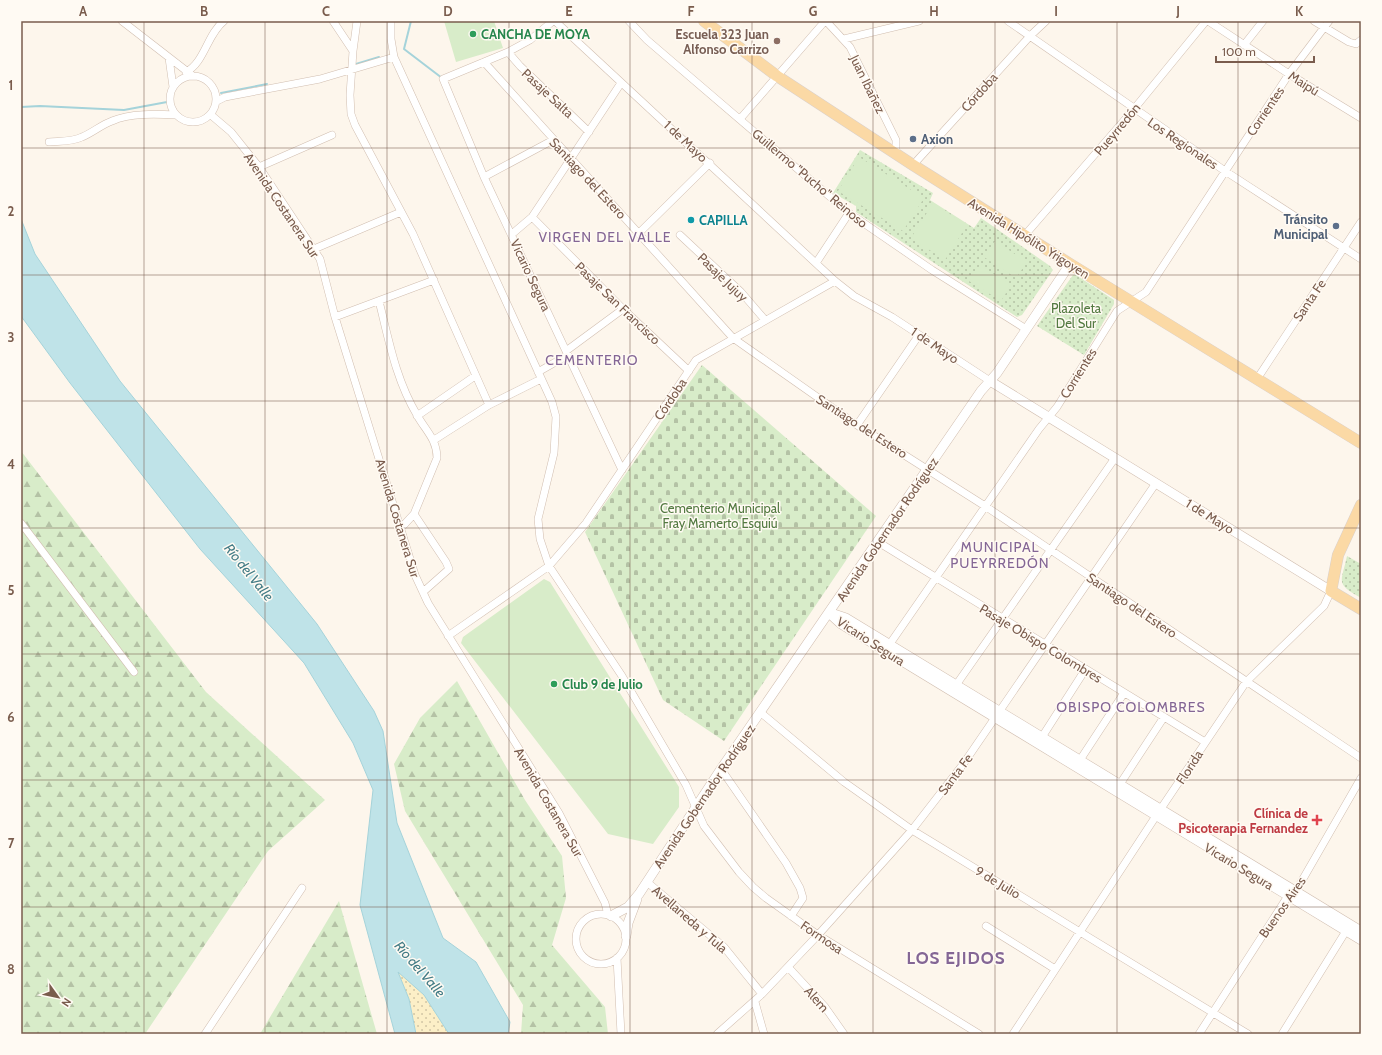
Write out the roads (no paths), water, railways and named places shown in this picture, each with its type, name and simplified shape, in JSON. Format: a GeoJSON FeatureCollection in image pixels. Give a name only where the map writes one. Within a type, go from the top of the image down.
{"type":"FeatureCollection","features":[{"type":"Feature","properties":{"kind":"main road","name":"Avenida Hipólito Yrigoyen"},"geometry":{"type":"LineString","coordinates":[[704,21],[777,76],[913,165],[1131,302],[1361,443]]}},
{"type":"Feature","properties":{"kind":"main road"},"geometry":{"type":"LineString","coordinates":[[710,21],[717,31]]}},
{"type":"Feature","properties":{"kind":"main road","name":"Florida"},"geometry":{"type":"LineString","coordinates":[[1331,591],[1338,555],[1361,505]]}},
{"type":"Feature","properties":{"kind":"main road","name":"1 de Mayo"},"geometry":{"type":"LineString","coordinates":[[1331,591],[1361,609]]}},
{"type":"Feature","properties":{"kind":"street"},"geometry":{"type":"LineString","coordinates":[[49,142],[82,138],[111,121],[120,118],[157,114],[176,115],[193,123],[203,121],[211,115],[217,101],[216,92],[211,83],[203,78],[193,76],[186,72],[157,47],[122,21]]}},
{"type":"Feature","properties":{"kind":"street"},"geometry":{"type":"LineString","coordinates":[[186,72],[196,65],[214,31],[224,21]]}},
{"type":"Feature","properties":{"kind":"street"},"geometry":{"type":"LineString","coordinates":[[333,21],[352,51]]}},
{"type":"Feature","properties":{"kind":"street"},"geometry":{"type":"LineString","coordinates":[[357,21],[350,71],[351,114],[434,280],[489,405]]}},
{"type":"Feature","properties":{"kind":"street","name":"Formosa"},"geometry":{"type":"LineString","coordinates":[[391,21],[391,39],[394,57],[552,402],[556,417],[554,453],[538,519],[540,539],[549,566],[622,676],[686,785],[704,826],[743,877],[757,891],[818,935],[979,1034]]}},
{"type":"Feature","properties":{"kind":"street"},"geometry":{"type":"LineString","coordinates":[[484,62],[508,52],[530,40],[554,21]]}},
{"type":"Feature","properties":{"kind":"street","name":"1 de Mayo"},"geometry":{"type":"LineString","coordinates":[[554,21],[710,163],[835,281],[854,296],[919,334],[930,344],[1331,591]]}},
{"type":"Feature","properties":{"kind":"street","name":"Guillermo \"Pucho\" Reinoso"},"geometry":{"type":"LineString","coordinates":[[629,21],[647,40],[849,213],[932,270],[1026,330]]}},
{"type":"Feature","properties":{"kind":"street"},"geometry":{"type":"LineString","coordinates":[[740,119],[826,21]]}},
{"type":"Feature","properties":{"kind":"street","name":"Juan Ibañez"},"geometry":{"type":"LineString","coordinates":[[826,21],[844,39],[850,48],[896,140],[896,154]]}},
{"type":"Feature","properties":{"kind":"street"},"geometry":{"type":"LineString","coordinates":[[844,39],[919,21]]}},
{"type":"Feature","properties":{"kind":"street","name":"Los Regionales"},"geometry":{"type":"LineString","coordinates":[[1008,21],[1031,35],[1134,109],[1225,171],[1361,259]]}},
{"type":"Feature","properties":{"kind":"street","name":"Córdoba"},"geometry":{"type":"LineString","coordinates":[[913,165],[1031,35],[1046,21]]}},
{"type":"Feature","properties":{"kind":"street","name":"Maipú"},"geometry":{"type":"LineString","coordinates":[[1207,21],[1361,118]]}},
{"type":"Feature","properties":{"kind":"street","name":"Pueyrredón"},"geometry":{"type":"LineString","coordinates":[[1025,235],[1134,109],[1207,21]]}},
{"type":"Feature","properties":{"kind":"street"},"geometry":{"type":"LineString","coordinates":[[1244,45],[1264,21]]}},
{"type":"Feature","properties":{"kind":"street"},"geometry":{"type":"LineString","coordinates":[[1314,21],[1349,42],[1359,42]]}},
{"type":"Feature","properties":{"kind":"street","name":"Corrientes"},"geometry":{"type":"LineString","coordinates":[[887,647],[985,506],[1057,408],[1117,311],[1146,292],[1289,74],[1329,21]]}},
{"type":"Feature","properties":{"kind":"street","name":"Pasaje Salta"},"geometry":{"type":"LineString","coordinates":[[508,52],[520,66],[589,132]]}},
{"type":"Feature","properties":{"kind":"street"},"geometry":{"type":"LineString","coordinates":[[217,101],[225,97],[350,71],[394,57]]}},
{"type":"Feature","properties":{"kind":"street"},"geometry":{"type":"LineString","coordinates":[[169,58],[173,87],[170,101],[176,115]]}},
{"type":"Feature","properties":{"kind":"street","name":"Vicario Segura"},"geometry":{"type":"LineString","coordinates":[[484,62],[443,79],[484,177],[622,470]]}},
{"type":"Feature","properties":{"kind":"street","name":"Santiago del Estero"},"geometry":{"type":"LineString","coordinates":[[484,62],[733,338],[857,425],[985,506],[1361,758]]}},
{"type":"Feature","properties":{"kind":"street"},"geometry":{"type":"LineString","coordinates":[[173,87],[184,78],[193,76]]}},
{"type":"Feature","properties":{"kind":"street"},"geometry":{"type":"LineString","coordinates":[[512,234],[532,217],[572,160],[621,83]]}},
{"type":"Feature","properties":{"kind":"street","name":"Avenida Costanera Sur"},"geometry":{"type":"LineString","coordinates":[[211,115],[231,132],[259,167],[314,249],[322,267],[335,317],[415,575],[422,592],[559,813],[605,903],[610,916]]}},
{"type":"Feature","properties":{"kind":"street"},"geometry":{"type":"LineString","coordinates":[[259,167],[332,135]]}},
{"type":"Feature","properties":{"kind":"street"},"geometry":{"type":"LineString","coordinates":[[484,177],[553,140]]}},
{"type":"Feature","properties":{"kind":"street"},"geometry":{"type":"LineString","coordinates":[[639,233],[710,163]]}},
{"type":"Feature","properties":{"kind":"street"},"geometry":{"type":"LineString","coordinates":[[314,249],[401,212]]}},
{"type":"Feature","properties":{"kind":"street"},"geometry":{"type":"LineString","coordinates":[[816,263],[849,213]]}},
{"type":"Feature","properties":{"kind":"street","name":"Pasaje San Francisco"},"geometry":{"type":"LineString","coordinates":[[532,217],[623,309],[689,371]]}},
{"type":"Feature","properties":{"kind":"street","name":"Santa Fe"},"geometry":{"type":"LineString","coordinates":[[1256,379],[1361,222]]}},
{"type":"Feature","properties":{"kind":"street","name":"Pasaje Jujuy"},"geometry":{"type":"LineString","coordinates":[[680,235],[741,292],[765,320]]}},
{"type":"Feature","properties":{"kind":"street","name":"Avenida Gobernador Rodríguez"},"geometry":{"type":"LineString","coordinates":[[610,916],[628,907],[639,894],[695,807],[981,391],[990,381],[1026,330],[1070,264]]}},
{"type":"Feature","properties":{"kind":"street"},"geometry":{"type":"LineString","coordinates":[[335,317],[379,302],[404,290],[434,280]]}},
{"type":"Feature","properties":{"kind":"street","name":"Córdoba"},"geometry":{"type":"LineString","coordinates":[[448,636],[549,566],[586,522],[696,360],[835,281]]}},
{"type":"Feature","properties":{"kind":"street"},"geometry":{"type":"LineString","coordinates":[[379,302],[398,378],[417,416],[434,440],[438,458],[414,514],[401,528]]}},
{"type":"Feature","properties":{"kind":"street"},"geometry":{"type":"LineString","coordinates":[[434,440],[539,375],[623,309]]}},
{"type":"Feature","properties":{"kind":"street"},"geometry":{"type":"LineString","coordinates":[[857,425],[919,334]]}},
{"type":"Feature","properties":{"kind":"street"},"geometry":{"type":"LineString","coordinates":[[417,416],[475,376]]}},
{"type":"Feature","properties":{"kind":"street"},"geometry":{"type":"LineString","coordinates":[[954,688],[1115,458]]}},
{"type":"Feature","properties":{"kind":"street","name":"Santa Fe"},"geometry":{"type":"LineString","coordinates":[[717,1034],[754,1002],[788,967],[912,830],[964,763],[998,715],[1156,483]]}},
{"type":"Feature","properties":{"kind":"street"},"geometry":{"type":"LineString","coordinates":[[414,514],[446,562],[449,569],[422,592]]}},
{"type":"Feature","properties":{"kind":"street"},"geometry":{"type":"LineString","coordinates":[[21,522],[134,672]]}},
{"type":"Feature","properties":{"kind":"street","name":"Pasaje Obispo Colombres"},"geometry":{"type":"LineString","coordinates":[[878,542],[1045,646],[1205,742]]}},
{"type":"Feature","properties":{"kind":"street","name":"Florida"},"geometry":{"type":"LineString","coordinates":[[1013,1034],[1158,812],[1246,682],[1324,606],[1331,591]]}},
{"type":"Feature","properties":{"kind":"street","name":"Vicario Segura"},"geometry":{"type":"LineString","coordinates":[[829,613],[841,624],[887,647],[1158,812],[1361,930]]}},
{"type":"Feature","properties":{"kind":"street"},"geometry":{"type":"LineString","coordinates":[[1042,737],[1085,670]]}},
{"type":"Feature","properties":{"kind":"street"},"geometry":{"type":"LineString","coordinates":[[1080,760],[1124,693]]}},
{"type":"Feature","properties":{"kind":"street","name":"9 de Julio"},"geometry":{"type":"LineString","coordinates":[[760,712],[844,782],[912,830],[1248,1034]]}},
{"type":"Feature","properties":{"kind":"street","name":"Vicario Segura"},"geometry":{"type":"LineString","coordinates":[[998,715],[1042,737],[1120,784],[1158,812],[1288,896],[1361,940]]}},
{"type":"Feature","properties":{"kind":"street"},"geometry":{"type":"LineString","coordinates":[[1120,784],[1164,718]]}},
{"type":"Feature","properties":{"kind":"street"},"geometry":{"type":"LineString","coordinates":[[721,769],[786,863],[800,888],[803,898],[791,916]]}},
{"type":"Feature","properties":{"kind":"street","name":"Buenos Aires"},"geometry":{"type":"LineString","coordinates":[[1199,1034],[1288,896],[1296,891],[1361,778]]}},
{"type":"Feature","properties":{"kind":"street","name":"Avellaneda y Tula"},"geometry":{"type":"LineString","coordinates":[[647,882],[724,947],[762,994]]}},
{"type":"Feature","properties":{"kind":"street"},"geometry":{"type":"LineString","coordinates":[[205,1034],[302,888]]}},
{"type":"Feature","properties":{"kind":"street","name":"Avenida Gobernador Rodríguez"},"geometry":{"type":"LineString","coordinates":[[626,936],[631,915],[639,894]]}},
{"type":"Feature","properties":{"kind":"street"},"geometry":{"type":"LineString","coordinates":[[598,914],[610,916],[620,923],[626,936],[624,948],[617,958],[608,963],[593,963],[584,958],[577,944],[577,934],[584,921],[598,914]]}},
{"type":"Feature","properties":{"kind":"street"},"geometry":{"type":"LineString","coordinates":[[986,926],[1055,970]]}},
{"type":"Feature","properties":{"kind":"street"},"geometry":{"type":"LineString","coordinates":[[1282,1034],[1346,931]]}},
{"type":"Feature","properties":{"kind":"street"},"geometry":{"type":"LineString","coordinates":[[617,958],[622,1034]]}},
{"type":"Feature","properties":{"kind":"street","name":"Alem"},"geometry":{"type":"LineString","coordinates":[[788,967],[825,1007],[844,1034]]}},
{"type":"Feature","properties":{"kind":"street"},"geometry":{"type":"LineString","coordinates":[[754,1002],[764,1034]]}},
{"type":"Feature","properties":{"kind":"water","name":"Río del Valle"},"geometry":{"type":"Polygon","coordinates":[[[21,219],[35,254],[120,381],[317,624],[374,711],[383,731],[397,823],[443,938],[476,962],[510,1022],[508,1034],[449,1034],[424,995],[398,972],[409,999],[416,1034],[395,1034],[360,905],[373,790],[353,743],[304,663],[200,549],[70,383],[21,316],[21,219]]]}},
{"type":"Feature","properties":{"kind":"waterway"},"geometry":{"type":"LineString","coordinates":[[411,21],[404,49],[442,78]]}},
{"type":"Feature","properties":{"kind":"waterway"},"geometry":{"type":"LineString","coordinates":[[356,64],[379,57]]}},
{"type":"Feature","properties":{"kind":"waterway"},"geometry":{"type":"LineString","coordinates":[[221,93],[267,84]]}},
{"type":"Feature","properties":{"kind":"waterway"},"geometry":{"type":"LineString","coordinates":[[21,107],[40,106],[124,110],[167,102]]}},
{"type":"Feature","properties":{"kind":"place","name":"CANCHA DE MOYA"},"geometry":{"type":"Point","coordinates":[473,34]}},
{"type":"Feature","properties":{"kind":"place","name":"Escuela 323 Juan Alfonso Carrizo"},"geometry":{"type":"Point","coordinates":[777,41]}},
{"type":"Feature","properties":{"kind":"place","name":"Axion"},"geometry":{"type":"Point","coordinates":[913,139]}},
{"type":"Feature","properties":{"kind":"place","name":"CAPILLA"},"geometry":{"type":"Point","coordinates":[691,220]}},
{"type":"Feature","properties":{"kind":"place","name":"Tránsito Municipal"},"geometry":{"type":"Point","coordinates":[1336,226]}},
{"type":"Feature","properties":{"kind":"place","name":"Club 9 de Julio"},"geometry":{"type":"Point","coordinates":[554,684]}},
{"type":"Feature","properties":{"kind":"place","name":"Clínica de Psicoterapia Fernandez"},"geometry":{"type":"Point","coordinates":[1317,820]}},
{"type":"Feature","properties":{"kind":"district","name":"VIRGEN DEL VALLE"},"geometry":{"type":"Point","coordinates":[605,237]}},
{"type":"Feature","properties":{"kind":"district","name":"CEMENTERIO"},"geometry":{"type":"Point","coordinates":[592,360]}},
{"type":"Feature","properties":{"kind":"district","name":"MUNICIPAL PUEYRREDÓN"},"geometry":{"type":"Point","coordinates":[1000,556]}},
{"type":"Feature","properties":{"kind":"district","name":"OBISPO COLOMBRES"},"geometry":{"type":"Point","coordinates":[1131,707]}},
{"type":"Feature","properties":{"kind":"district","name":"LOS EJIDOS"},"geometry":{"type":"Point","coordinates":[956,958]}},
{"type":"Feature","properties":{"kind":"park label","name":"Plazoleta Del Sur"},"geometry":{"type":"Point","coordinates":[1076,316]}},
{"type":"Feature","properties":{"kind":"park label","name":"Cementerio Municipal Fray Mamerto Esquiú"},"geometry":{"type":"Point","coordinates":[720,516]}}]}
